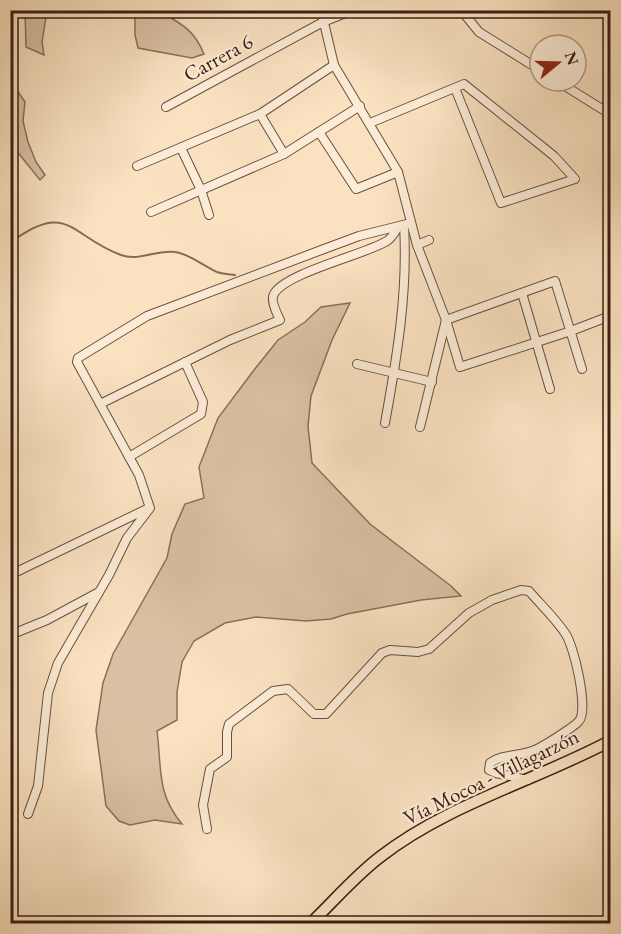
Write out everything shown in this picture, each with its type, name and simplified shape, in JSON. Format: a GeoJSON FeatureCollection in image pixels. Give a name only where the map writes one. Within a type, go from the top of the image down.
{"type":"FeatureCollection","features":[{"type":"Feature","properties":{"kind":"main road","name":"Vía Mocoa - Villagarzón"},"geometry":{"type":"LineString","coordinates":[[310,924],[379,857],[407,838],[481,800],[528,781],[610,741]]}},
{"type":"Feature","properties":{"kind":"street"},"geometry":{"type":"LineString","coordinates":[[321,10],[334,65],[399,172],[406,259],[405,296],[385,423]]}},
{"type":"Feature","properties":{"kind":"street","name":"Carrera 6"},"geometry":{"type":"LineString","coordinates":[[166,107],[323,21],[353,10]]}},
{"type":"Feature","properties":{"kind":"street"},"geometry":{"type":"LineString","coordinates":[[461,10],[479,32],[528,63]]}},
{"type":"Feature","properties":{"kind":"street"},"geometry":{"type":"LineString","coordinates":[[137,166],[260,114],[334,65]]}},
{"type":"Feature","properties":{"kind":"street"},"geometry":{"type":"LineString","coordinates":[[370,123],[464,84],[554,156],[575,178],[501,203],[455,88]]}},
{"type":"Feature","properties":{"kind":"street"},"geometry":{"type":"LineString","coordinates":[[576,93],[610,114]]}},
{"type":"Feature","properties":{"kind":"street"},"geometry":{"type":"LineString","coordinates":[[151,212],[284,154],[360,106]]}},
{"type":"Feature","properties":{"kind":"street"},"geometry":{"type":"LineString","coordinates":[[260,114],[284,154]]}},
{"type":"Feature","properties":{"kind":"street"},"geometry":{"type":"LineString","coordinates":[[319,132],[356,189],[399,172]]}},
{"type":"Feature","properties":{"kind":"street"},"geometry":{"type":"LineString","coordinates":[[181,148],[201,190],[209,215]]}},
{"type":"Feature","properties":{"kind":"street"},"geometry":{"type":"LineString","coordinates":[[28,814],[38,786],[48,693],[58,663],[127,538],[150,508],[139,475],[77,362],[78,358],[147,316],[341,243],[404,225]]}},
{"type":"Feature","properties":{"kind":"street"},"geometry":{"type":"LineString","coordinates":[[404,225],[417,245],[446,320],[460,367],[610,316]]}},
{"type":"Feature","properties":{"kind":"street"},"geometry":{"type":"LineString","coordinates":[[100,404],[230,340],[280,320],[273,298],[273,294],[278,289],[297,276],[388,240],[404,225]]}},
{"type":"Feature","properties":{"kind":"street"},"geometry":{"type":"LineString","coordinates":[[417,245],[429,240]]}},
{"type":"Feature","properties":{"kind":"street"},"geometry":{"type":"LineString","coordinates":[[341,243],[350,256]]}},
{"type":"Feature","properties":{"kind":"street"},"geometry":{"type":"LineString","coordinates":[[446,320],[555,281],[582,369]]}},
{"type":"Feature","properties":{"kind":"street"},"geometry":{"type":"LineString","coordinates":[[522,293],[550,389]]}},
{"type":"Feature","properties":{"kind":"street"},"geometry":{"type":"LineString","coordinates":[[420,427],[446,320]]}},
{"type":"Feature","properties":{"kind":"street"},"geometry":{"type":"LineString","coordinates":[[129,457],[204,410],[203,402],[185,362]]}},
{"type":"Feature","properties":{"kind":"street"},"geometry":{"type":"LineString","coordinates":[[357,364],[432,382]]}},
{"type":"Feature","properties":{"kind":"street"},"geometry":{"type":"LineString","coordinates":[[10,575],[150,508]]}},
{"type":"Feature","properties":{"kind":"street"},"geometry":{"type":"LineString","coordinates":[[207,829],[203,805],[210,769],[226,757],[229,724],[273,691],[288,689],[314,714],[326,714],[382,653],[390,650],[418,652],[429,649],[469,612],[492,600],[521,590],[529,591],[566,634],[573,650],[584,710],[580,721],[540,748],[526,754],[496,758],[490,763],[489,770],[528,781]]}},
{"type":"Feature","properties":{"kind":"street"},"geometry":{"type":"LineString","coordinates":[[10,635],[47,620],[99,592]]}},
{"type":"Feature","properties":{"kind":"shaded area"},"geometry":{"type":"Polygon","coordinates":[[[25,11],[47,11],[42,42],[44,55],[26,47],[25,11]]]}},
{"type":"Feature","properties":{"kind":"shaded area"},"geometry":{"type":"Polygon","coordinates":[[[135,11],[163,11],[193,35],[204,54],[192,58],[138,48],[135,35],[135,11]]]}},
{"type":"Feature","properties":{"kind":"shaded area"},"geometry":{"type":"Polygon","coordinates":[[[10,40],[12,83],[25,102],[23,121],[28,142],[36,162],[45,175],[40,180],[11,144],[10,40]]]}},
{"type":"Feature","properties":{"kind":"shaded area"},"geometry":{"type":"Polygon","coordinates":[[[350,303],[332,340],[311,396],[308,426],[312,463],[370,524],[461,596],[421,600],[331,619],[306,621],[256,617],[225,623],[194,641],[182,662],[177,692],[177,720],[157,731],[164,791],[182,824],[155,820],[130,825],[119,821],[106,806],[96,730],[103,683],[113,654],[167,558],[172,534],[185,504],[204,498],[199,467],[218,418],[278,340],[305,322],[321,307],[350,303]]]}},
{"type":"Feature","properties":{"kind":"waterway"},"geometry":{"type":"LineString","coordinates":[[10,243],[29,230],[45,224],[57,223],[68,226],[104,248],[121,255],[134,257],[162,252],[181,253],[217,272],[235,275]]}}]}
